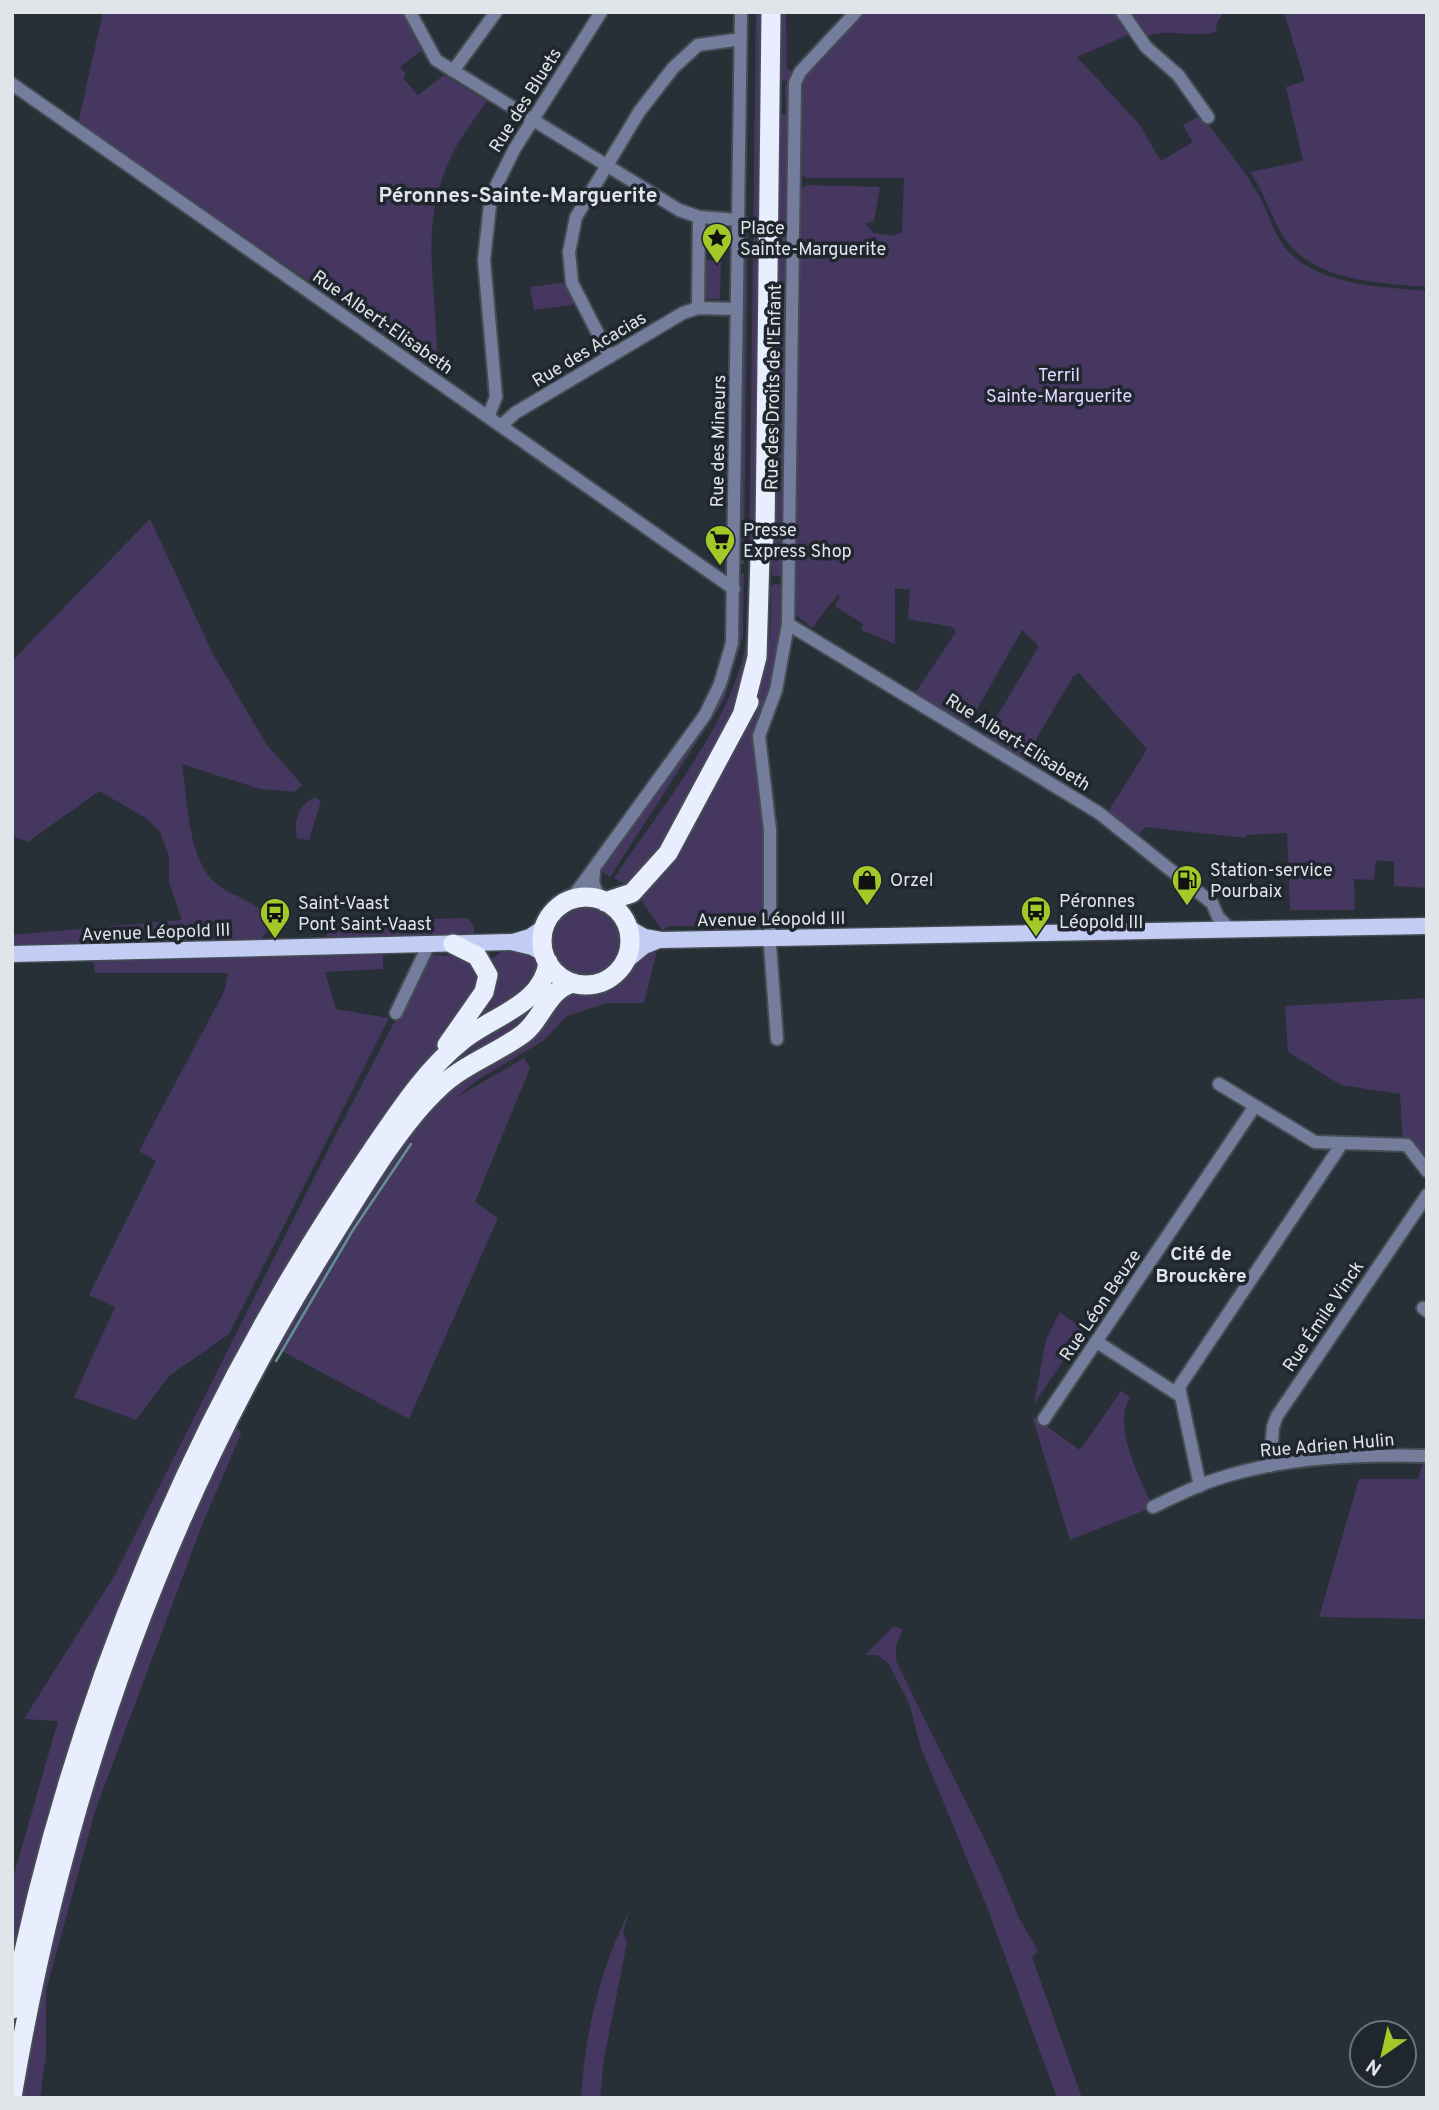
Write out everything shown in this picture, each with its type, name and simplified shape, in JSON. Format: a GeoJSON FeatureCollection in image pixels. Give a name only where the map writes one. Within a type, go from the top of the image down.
{"type":"FeatureCollection","features":[{"type":"Feature","properties":{"kind":"highway"},"geometry":{"type":"LineString","coordinates":[[546,958],[554,971],[573,983],[598,984],[620,970],[627,960],[630,941],[626,924],[632,894],[674,844],[743,712],[757,657],[760,555],[765,534],[771,12]]}},
{"type":"Feature","properties":{"kind":"highway"},"geometry":{"type":"LineString","coordinates":[[12,2009],[30,1925],[71,1773],[109,1658],[165,1518],[230,1386],[298,1264],[386,1130],[442,1058],[480,1027],[529,999],[542,981],[546,958],[545,927],[555,911],[570,901],[585,898],[602,901],[632,894]]}},
{"type":"Feature","properties":{"kind":"highway"},"geometry":{"type":"LineString","coordinates":[[602,901],[626,924]]}},
{"type":"Feature","properties":{"kind":"highway"},"geometry":{"type":"LineString","coordinates":[[442,1058],[449,1041],[484,992],[487,980],[486,969],[477,956],[453,944]]}},
{"type":"Feature","properties":{"kind":"highway"},"geometry":{"type":"LineString","coordinates":[[12,2097],[48,1915],[99,1733],[149,1594],[226,1426],[310,1273],[413,1118],[449,1079],[527,1031],[554,994],[573,983]]}},
{"type":"Feature","properties":{"kind":"main road","name":"Avenue Léopold III"},"geometry":{"type":"LineString","coordinates":[[626,924],[644,937],[661,940],[1427,926]]}},
{"type":"Feature","properties":{"kind":"main road","name":"Avenue Léopold III"},"geometry":{"type":"LineString","coordinates":[[12,954],[511,942],[530,937],[545,927]]}},
{"type":"Feature","properties":{"kind":"main road","name":"Avenue Léopold III"},"geometry":{"type":"LineString","coordinates":[[627,960],[644,946],[661,940]]}},
{"type":"Feature","properties":{"kind":"main road","name":"Avenue Léopold III"},"geometry":{"type":"LineString","coordinates":[[511,942],[532,947],[546,958]]}},
{"type":"Feature","properties":{"kind":"street"},"geometry":{"type":"LineString","coordinates":[[410,12],[431,54],[453,71],[679,210],[699,217],[738,219]]}},
{"type":"Feature","properties":{"kind":"street"},"geometry":{"type":"LineString","coordinates":[[453,71],[496,12]]}},
{"type":"Feature","properties":{"kind":"street","name":"Rue des Bluets"},"geometry":{"type":"LineString","coordinates":[[488,417],[495,404],[496,393],[484,260],[487,212],[500,175],[601,12]]}},
{"type":"Feature","properties":{"kind":"street","name":"Rue des Mineurs"},"geometry":{"type":"LineString","coordinates":[[570,901],[594,872],[713,701],[732,643],[741,12]]}},
{"type":"Feature","properties":{"kind":"street","name":"Rue des Droits de l'Enfant"},"geometry":{"type":"LineString","coordinates":[[777,1038],[770,938],[770,830],[759,736],[776,690],[789,624],[795,83],[800,72],[856,12]]}},
{"type":"Feature","properties":{"kind":"street"},"geometry":{"type":"LineString","coordinates":[[1122,12],[1146,47],[1178,75],[1208,117]]}},
{"type":"Feature","properties":{"kind":"street"},"geometry":{"type":"LineString","coordinates":[[610,357],[577,297],[572,282],[569,251],[576,217],[606,164],[656,88],[685,55],[702,43],[741,39]]}},
{"type":"Feature","properties":{"kind":"street","name":"Rue Albert-Elisabeth"},"geometry":{"type":"LineString","coordinates":[[12,83],[734,589]]}},
{"type":"Feature","properties":{"kind":"street"},"geometry":{"type":"LineString","coordinates":[[699,217],[698,308],[737,309]]}},
{"type":"Feature","properties":{"kind":"street","name":"Rue des Acacias"},"geometry":{"type":"LineString","coordinates":[[501,426],[515,413],[683,313],[698,308]]}},
{"type":"Feature","properties":{"kind":"street","name":"Rue Albert-Elisabeth"},"geometry":{"type":"LineString","coordinates":[[789,624],[1102,815],[1212,902],[1229,928]]}},
{"type":"Feature","properties":{"kind":"street"},"geometry":{"type":"LineString","coordinates":[[594,872],[593,882],[602,901]]}},
{"type":"Feature","properties":{"kind":"street"},"geometry":{"type":"LineString","coordinates":[[1202,929],[1211,920],[1214,908]]}},
{"type":"Feature","properties":{"kind":"street"},"geometry":{"type":"LineString","coordinates":[[396,1013],[429,944]]}},
{"type":"Feature","properties":{"kind":"street"},"geometry":{"type":"LineString","coordinates":[[1220,1084],[1310,1140],[1341,1145],[1407,1145],[1427,1171]]}},
{"type":"Feature","properties":{"kind":"street","name":"Rue Léon Beuze"},"geometry":{"type":"LineString","coordinates":[[1044,1419],[1255,1106]]}},
{"type":"Feature","properties":{"kind":"street"},"geometry":{"type":"LineString","coordinates":[[1200,1486],[1179,1387],[1185,1374],[1341,1145]]}},
{"type":"Feature","properties":{"kind":"street","name":"Rue Émile Vinck"},"geometry":{"type":"LineString","coordinates":[[1270,1466],[1273,1427],[1277,1416],[1427,1195]]}},
{"type":"Feature","properties":{"kind":"street"},"geometry":{"type":"LineString","coordinates":[[1097,1342],[1179,1395]]}},
{"type":"Feature","properties":{"kind":"street","name":"Rue Adrien Hulin"},"geometry":{"type":"LineString","coordinates":[[1153,1507],[1200,1486],[1270,1466],[1364,1456],[1427,1456]]}},
{"type":"Feature","properties":{"kind":"green space"},"geometry":{"type":"Polygon","coordinates":[[[103,12],[402,12],[422,50],[400,67],[406,74],[403,78],[418,95],[444,75],[487,101],[466,130],[449,161],[439,188],[434,213],[432,264],[437,369],[78,123],[103,12]]]}},
{"type":"Feature","properties":{"kind":"green space"},"geometry":{"type":"Polygon","coordinates":[[[756,12],[766,12],[757,565],[749,565],[756,12]]]}},
{"type":"Feature","properties":{"kind":"green space"},"geometry":{"type":"Polygon","coordinates":[[[775,12],[786,12],[787,69],[796,72],[791,80],[781,81],[782,109],[778,109],[775,12]]]}},
{"type":"Feature","properties":{"kind":"green space","name":"Terril Sainte-Marguerite"},"geometry":{"type":"Polygon","coordinates":[[[859,12],[1118,12],[1132,33],[1077,57],[1139,124],[1161,161],[1193,142],[1183,125],[1201,115],[1248,177],[1277,236],[1292,255],[1321,273],[1338,279],[1374,286],[1427,291],[1427,888],[1394,886],[1394,862],[1376,860],[1374,880],[1354,879],[1355,910],[1290,910],[1287,833],[1246,835],[1246,838],[1145,827],[1137,836],[1107,814],[1147,749],[1079,673],[1073,677],[1023,761],[984,738],[1039,646],[1022,630],[967,727],[914,695],[956,632],[952,627],[908,619],[910,590],[895,588],[895,644],[861,630],[863,624],[835,606],[840,597],[838,594],[812,628],[795,614],[796,578],[791,577],[798,189],[807,185],[880,187],[874,221],[865,223],[874,233],[893,236],[902,232],[904,178],[807,178],[798,172],[801,76],[859,12]]]}},
{"type":"Feature","properties":{"kind":"green space"},"geometry":{"type":"Polygon","coordinates":[[[1124,12],[1224,12],[1216,24],[1217,31],[1198,34],[1161,33],[1142,38],[1124,12]]]}},
{"type":"Feature","properties":{"kind":"green space"},"geometry":{"type":"Polygon","coordinates":[[[1284,12],[1427,12],[1427,287],[1372,282],[1334,273],[1302,257],[1278,227],[1250,172],[1303,161],[1286,87],[1305,81],[1284,12]]]}},
{"type":"Feature","properties":{"kind":"green space"},"geometry":{"type":"Polygon","coordinates":[[[785,85],[790,85],[784,576],[772,576],[770,518],[778,115],[786,114],[785,85]]]}},
{"type":"Feature","properties":{"kind":"green space"},"geometry":{"type":"Polygon","coordinates":[[[743,216],[748,216],[744,564],[738,564],[743,216]]]}},
{"type":"Feature","properties":{"kind":"green space"},"geometry":{"type":"Polygon","coordinates":[[[703,260],[721,261],[720,299],[703,299],[703,260]]]}},
{"type":"Feature","properties":{"kind":"green space"},"geometry":{"type":"Polygon","coordinates":[[[568,282],[575,301],[572,305],[534,310],[530,287],[568,282]]]}},
{"type":"Feature","properties":{"kind":"green space"},"geometry":{"type":"Polygon","coordinates":[[[150,519],[213,654],[267,745],[302,785],[294,792],[260,789],[182,764],[193,841],[204,869],[219,886],[256,907],[268,918],[267,930],[255,948],[383,955],[383,969],[325,972],[336,1009],[389,1018],[229,1334],[169,1376],[136,1420],[74,1397],[115,1307],[89,1295],[156,1161],[139,1151],[224,992],[228,973],[95,973],[92,954],[12,954],[12,935],[182,920],[169,882],[169,856],[160,832],[146,818],[99,791],[28,842],[12,836],[12,661],[150,519]]]}},
{"type":"Feature","properties":{"kind":"green space"},"geometry":{"type":"Polygon","coordinates":[[[739,573],[744,573],[743,636],[724,700],[610,877],[601,871],[631,821],[715,707],[739,573]]]}},
{"type":"Feature","properties":{"kind":"green space"},"geometry":{"type":"Polygon","coordinates":[[[748,573],[756,573],[755,636],[742,701],[675,833],[630,887],[614,878],[689,770],[723,711],[735,682],[746,643],[748,573]]]}},
{"type":"Feature","properties":{"kind":"green space"},"geometry":{"type":"Polygon","coordinates":[[[774,584],[783,585],[780,644],[774,679],[754,753],[767,866],[767,929],[714,930],[710,926],[670,926],[662,930],[639,897],[680,852],[730,759],[763,676],[770,638],[771,587],[774,584]]]}},
{"type":"Feature","properties":{"kind":"green space"},"geometry":{"type":"Polygon","coordinates":[[[315,797],[321,801],[309,840],[297,838],[298,814],[305,804],[315,797]]]}},
{"type":"Feature","properties":{"kind":"green space"},"geometry":{"type":"Polygon","coordinates":[[[586,906],[606,912],[616,922],[622,942],[616,962],[606,972],[586,978],[566,972],[556,962],[550,942],[556,922],[566,912],[586,906]]]}},
{"type":"Feature","properties":{"kind":"green space"},"geometry":{"type":"Polygon","coordinates":[[[468,918],[474,926],[474,935],[326,938],[332,922],[468,918]]]}},
{"type":"Feature","properties":{"kind":"green space"},"geometry":{"type":"Polygon","coordinates":[[[658,946],[644,1003],[607,1003],[567,1016],[543,1041],[476,1081],[457,1097],[524,1058],[530,1068],[475,1202],[498,1218],[409,1419],[276,1348],[352,1221],[431,1106],[569,993],[604,991],[614,986],[644,955],[658,946]]]}},
{"type":"Feature","properties":{"kind":"green space"},"geometry":{"type":"Polygon","coordinates":[[[502,951],[527,951],[538,966],[530,987],[451,1043],[477,1007],[486,963],[502,951]]]}},
{"type":"Feature","properties":{"kind":"green space"},"geometry":{"type":"Polygon","coordinates":[[[429,955],[464,956],[480,967],[479,991],[338,1185],[300,1244],[199,1426],[143,1550],[12,1967],[13,1878],[58,1721],[24,1719],[116,1573],[429,955]]]}},
{"type":"Feature","properties":{"kind":"green space"},"geometry":{"type":"Polygon","coordinates":[[[537,998],[529,1022],[413,1101],[453,1053],[537,998]]]}},
{"type":"Feature","properties":{"kind":"green space"},"geometry":{"type":"Polygon","coordinates":[[[1427,998],[1427,1171],[1403,1144],[1400,1094],[1341,1085],[1288,1052],[1285,1006],[1427,998]]]}},
{"type":"Feature","properties":{"kind":"green space"},"geometry":{"type":"Polygon","coordinates":[[[1060,1312],[1084,1330],[1034,1404],[1046,1339],[1060,1312]]]}},
{"type":"Feature","properties":{"kind":"green space"},"geometry":{"type":"Polygon","coordinates":[[[1121,1391],[1130,1397],[1124,1422],[1130,1452],[1153,1507],[1070,1540],[1032,1416],[1080,1450],[1121,1391]]]}},
{"type":"Feature","properties":{"kind":"green space"},"geometry":{"type":"Polygon","coordinates":[[[239,1429],[241,1434],[202,1525],[95,1811],[46,1991],[46,2056],[40,2098],[19,2098],[84,1806],[152,1607],[232,1430],[239,1429]]]}},
{"type":"Feature","properties":{"kind":"green space"},"geometry":{"type":"Polygon","coordinates":[[[1425,1456],[1427,1619],[1319,1617],[1359,1479],[1418,1479],[1425,1456]]]}},
{"type":"Feature","properties":{"kind":"green space"},"geometry":{"type":"Polygon","coordinates":[[[894,1626],[903,1630],[896,1646],[896,1661],[999,1869],[1018,1916],[1038,1951],[1032,1957],[1082,2098],[1057,2098],[987,1907],[921,1748],[909,1703],[888,1663],[877,1655],[865,1655],[894,1626]]]}},
{"type":"Feature","properties":{"kind":"green space"},"geometry":{"type":"Polygon","coordinates":[[[630,1910],[623,1932],[627,1942],[604,2059],[600,2098],[581,2098],[586,2050],[596,2001],[610,1954],[630,1910]]]}},
{"type":"Feature","properties":{"kind":"waterway"},"geometry":{"type":"LineString","coordinates":[[276,1361],[353,1230],[411,1144]]}},
{"type":"Feature","properties":{"kind":"place","name":"Place Sainte-Marguerite"},"geometry":{"type":"Point","coordinates":[717,265]}},
{"type":"Feature","properties":{"kind":"place","name":"Presse Express Shop"},"geometry":{"type":"Point","coordinates":[720,567]}},
{"type":"Feature","properties":{"kind":"place","name":"Orzel"},"geometry":{"type":"Point","coordinates":[867,907]}},
{"type":"Feature","properties":{"kind":"place","name":"Station-service Pourbaix"},"geometry":{"type":"Point","coordinates":[1187,907]}},
{"type":"Feature","properties":{"kind":"place","name":"Péronnes Léopold III"},"geometry":{"type":"Point","coordinates":[1036,938]}},
{"type":"Feature","properties":{"kind":"place","name":"Saint-Vaast Pont Saint-Vaast"},"geometry":{"type":"Point","coordinates":[275,940]}},
{"type":"Feature","properties":{"kind":"district","name":"Péronnes-Sainte-Marguerite"},"geometry":{"type":"Point","coordinates":[518,195]}},
{"type":"Feature","properties":{"kind":"district","name":"Cité de Brouckère"},"geometry":{"type":"Point","coordinates":[1201,1264]}}]}
